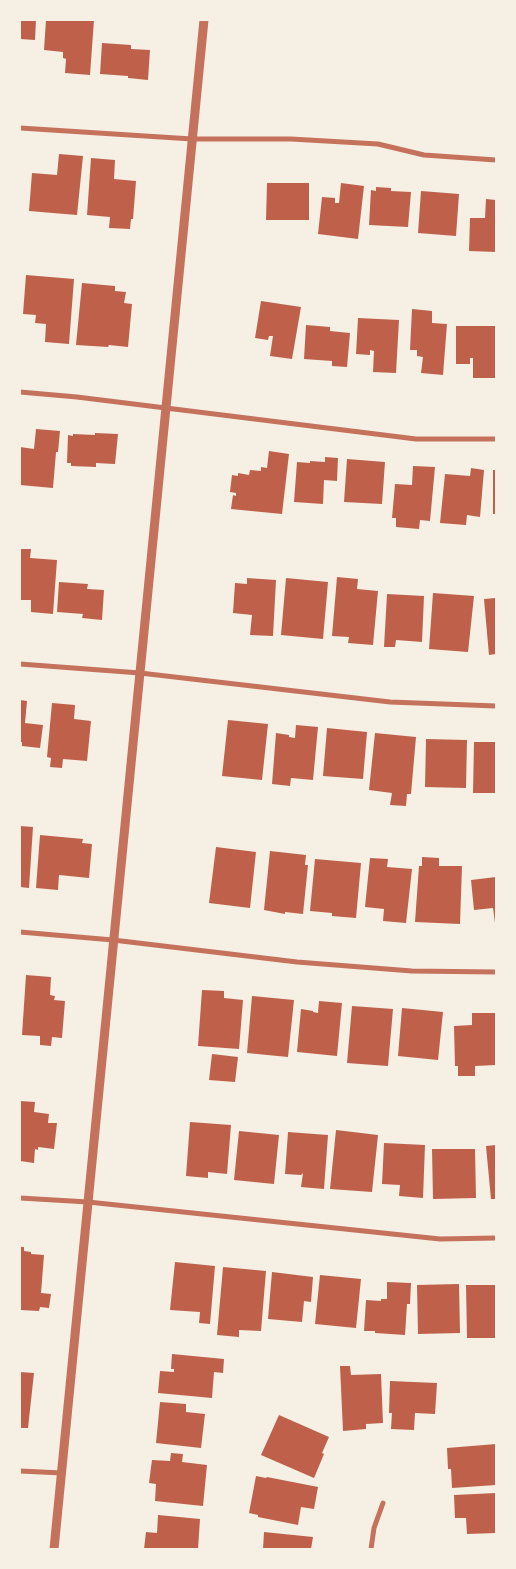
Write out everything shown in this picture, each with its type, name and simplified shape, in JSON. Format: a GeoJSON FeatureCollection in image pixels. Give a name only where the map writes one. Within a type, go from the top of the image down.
{"type":"FeatureCollection","features":[{"type":"Feature","properties":{"kind":"street"},"geometry":{"type":"LineString","coordinates":[[54,1549],[204,20]]}},
{"type":"Feature","properties":{"kind":"street"},"geometry":{"type":"LineString","coordinates":[[20,128],[192,139],[291,139],[378,144],[424,155],[496,160]]}},
{"type":"Feature","properties":{"kind":"street"},"geometry":{"type":"LineString","coordinates":[[20,392],[77,397],[416,439],[496,439]]}},
{"type":"Feature","properties":{"kind":"street"},"geometry":{"type":"LineString","coordinates":[[20,664],[140,673],[390,702],[496,706]]}},
{"type":"Feature","properties":{"kind":"street"},"geometry":{"type":"LineString","coordinates":[[20,932],[113,940],[306,962],[412,971],[496,972]]}},
{"type":"Feature","properties":{"kind":"street"},"geometry":{"type":"LineString","coordinates":[[20,1198],[88,1202],[440,1239],[496,1238]]}},
{"type":"Feature","properties":{"kind":"street"},"geometry":{"type":"LineString","coordinates":[[20,1471],[62,1473]]}},
{"type":"Feature","properties":{"kind":"street"},"geometry":{"type":"LineString","coordinates":[[371,1549],[374,1528],[383,1504]]}},
{"type":"Feature","properties":{"kind":"building"},"geometry":{"type":"Polygon","coordinates":[[[20,20],[36,20],[35,40],[20,39],[20,20]]]}},
{"type":"Feature","properties":{"kind":"building"},"geometry":{"type":"Polygon","coordinates":[[[46,20],[94,20],[90,75],[65,73],[66,59],[63,58],[63,52],[44,50],[46,20]]]}},
{"type":"Feature","properties":{"kind":"building"},"geometry":{"type":"Polygon","coordinates":[[[102,43],[131,45],[131,49],[150,50],[148,80],[100,74],[102,43]]]}},
{"type":"Feature","properties":{"kind":"building"},"geometry":{"type":"Polygon","coordinates":[[[59,154],[83,156],[77,215],[29,211],[32,173],[57,175],[59,154]]]}},
{"type":"Feature","properties":{"kind":"building"},"geometry":{"type":"Polygon","coordinates":[[[91,158],[115,160],[114,179],[136,181],[133,219],[131,219],[130,229],[109,228],[110,217],[87,215],[91,158]]]}},
{"type":"Feature","properties":{"kind":"building"},"geometry":{"type":"Polygon","coordinates":[[[267,183],[309,183],[309,220],[266,220],[267,183]]]}},
{"type":"Feature","properties":{"kind":"building"},"geometry":{"type":"Polygon","coordinates":[[[341,183],[364,186],[358,239],[318,234],[322,197],[335,198],[335,203],[339,203],[341,183]]]}},
{"type":"Feature","properties":{"kind":"building"},"geometry":{"type":"Polygon","coordinates":[[[376,187],[391,188],[391,191],[411,192],[408,227],[369,225],[371,190],[376,191],[376,187]]]}},
{"type":"Feature","properties":{"kind":"building"},"geometry":{"type":"Polygon","coordinates":[[[421,191],[459,194],[456,236],[418,233],[421,191]]]}},
{"type":"Feature","properties":{"kind":"building"},"geometry":{"type":"Polygon","coordinates":[[[486,199],[496,200],[496,252],[469,251],[470,218],[485,218],[486,199]]]}},
{"type":"Feature","properties":{"kind":"building"},"geometry":{"type":"Polygon","coordinates":[[[26,275],[74,279],[69,344],[45,342],[46,324],[35,323],[36,315],[23,314],[26,275]]]}},
{"type":"Feature","properties":{"kind":"building"},"geometry":{"type":"Polygon","coordinates":[[[82,283],[115,286],[115,291],[126,292],[124,303],[132,304],[128,347],[76,345],[82,283]]]}},
{"type":"Feature","properties":{"kind":"building"},"geometry":{"type":"Polygon","coordinates":[[[261,301],[301,307],[292,359],[270,356],[273,336],[269,336],[268,340],[255,338],[261,301]]]}},
{"type":"Feature","properties":{"kind":"building"},"geometry":{"type":"Polygon","coordinates":[[[412,309],[432,311],[432,323],[447,324],[443,375],[421,373],[423,357],[417,356],[417,350],[410,350],[412,309]]]}},
{"type":"Feature","properties":{"kind":"building"},"geometry":{"type":"Polygon","coordinates":[[[358,318],[399,320],[396,373],[373,372],[374,351],[370,350],[370,355],[356,354],[358,318]]]}},
{"type":"Feature","properties":{"kind":"building"},"geometry":{"type":"Polygon","coordinates":[[[306,325],[330,327],[330,331],[350,333],[347,367],[332,366],[332,361],[304,359],[306,325]]]}},
{"type":"Feature","properties":{"kind":"building"},"geometry":{"type":"Polygon","coordinates":[[[456,326],[496,326],[496,378],[473,378],[473,358],[470,358],[470,364],[456,364],[456,326]]]}},
{"type":"Feature","properties":{"kind":"building"},"geometry":{"type":"Polygon","coordinates":[[[36,429],[60,431],[53,488],[20,485],[20,447],[34,449],[36,429]]]}},
{"type":"Feature","properties":{"kind":"building"},"geometry":{"type":"Polygon","coordinates":[[[95,433],[118,434],[115,464],[96,463],[96,467],[71,466],[71,463],[67,463],[68,435],[95,435],[95,433]]]}},
{"type":"Feature","properties":{"kind":"building"},"geometry":{"type":"Polygon","coordinates":[[[269,451],[289,454],[282,514],[231,509],[233,495],[236,496],[236,493],[230,492],[232,475],[238,476],[238,473],[249,475],[250,470],[261,471],[261,467],[267,468],[269,451]]]}},
{"type":"Feature","properties":{"kind":"building"},"geometry":{"type":"Polygon","coordinates":[[[325,457],[338,458],[337,481],[324,480],[323,504],[294,502],[297,462],[325,462],[325,457]]]}},
{"type":"Feature","properties":{"kind":"building"},"geometry":{"type":"Polygon","coordinates":[[[347,459],[385,462],[382,504],[344,502],[347,459]]]}},
{"type":"Feature","properties":{"kind":"building"},"geometry":{"type":"Polygon","coordinates":[[[413,466],[435,467],[430,521],[420,520],[419,529],[396,527],[396,518],[392,518],[395,484],[412,485],[413,466]]]}},
{"type":"Feature","properties":{"kind":"building"},"geometry":{"type":"Polygon","coordinates":[[[471,468],[484,470],[480,517],[467,515],[466,525],[440,523],[445,474],[470,476],[471,468]]]}},
{"type":"Feature","properties":{"kind":"building"},"geometry":{"type":"Polygon","coordinates":[[[493,470],[496,470],[496,514],[493,514],[493,470]]]}},
{"type":"Feature","properties":{"kind":"building"},"geometry":{"type":"Polygon","coordinates":[[[20,549],[31,549],[30,558],[57,560],[53,614],[31,612],[31,600],[20,600],[20,549]]]}},
{"type":"Feature","properties":{"kind":"building"},"geometry":{"type":"Polygon","coordinates":[[[337,577],[358,579],[357,589],[378,591],[373,645],[348,643],[349,637],[332,636],[337,577]]]}},
{"type":"Feature","properties":{"kind":"building"},"geometry":{"type":"Polygon","coordinates":[[[247,578],[276,580],[273,636],[250,635],[252,615],[233,613],[235,583],[247,584],[247,578]]]}},
{"type":"Feature","properties":{"kind":"building"},"geometry":{"type":"Polygon","coordinates":[[[286,578],[328,582],[323,639],[281,635],[286,578]]]}},
{"type":"Feature","properties":{"kind":"building"},"geometry":{"type":"Polygon","coordinates":[[[59,582],[88,584],[87,589],[104,590],[102,620],[82,618],[83,614],[57,612],[59,582]]]}},
{"type":"Feature","properties":{"kind":"building"},"geometry":{"type":"Polygon","coordinates":[[[433,593],[474,596],[468,652],[429,649],[433,593]]]}},
{"type":"Feature","properties":{"kind":"building"},"geometry":{"type":"Polygon","coordinates":[[[387,594],[424,596],[422,642],[396,640],[395,647],[384,647],[387,594]]]}},
{"type":"Feature","properties":{"kind":"building"},"geometry":{"type":"Polygon","coordinates":[[[496,598],[496,654],[489,655],[484,599],[496,598]]]}},
{"type":"Feature","properties":{"kind":"building"},"geometry":{"type":"Polygon","coordinates":[[[20,700],[27,701],[25,723],[43,725],[40,748],[22,746],[22,742],[20,742],[20,700]]]}},
{"type":"Feature","properties":{"kind":"building"},"geometry":{"type":"Polygon","coordinates":[[[52,703],[75,705],[74,719],[91,721],[87,761],[63,759],[62,768],[50,767],[51,758],[47,757],[52,703]]]}},
{"type":"Feature","properties":{"kind":"building"},"geometry":{"type":"Polygon","coordinates":[[[228,720],[268,724],[262,780],[222,776],[228,720]]]}},
{"type":"Feature","properties":{"kind":"building"},"geometry":{"type":"Polygon","coordinates":[[[296,725],[318,727],[313,780],[291,778],[290,786],[272,784],[276,733],[295,738],[296,725]]]}},
{"type":"Feature","properties":{"kind":"building"},"geometry":{"type":"Polygon","coordinates":[[[327,728],[367,732],[363,779],[323,776],[327,728]]]}},
{"type":"Feature","properties":{"kind":"building"},"geometry":{"type":"Polygon","coordinates":[[[375,733],[416,737],[411,794],[407,794],[406,806],[390,805],[392,793],[369,790],[375,733]]]}},
{"type":"Feature","properties":{"kind":"building"},"geometry":{"type":"Polygon","coordinates":[[[426,739],[467,740],[466,788],[425,787],[426,739]]]}},
{"type":"Feature","properties":{"kind":"building"},"geometry":{"type":"Polygon","coordinates":[[[474,742],[495,742],[496,793],[473,793],[474,742]]]}},
{"type":"Feature","properties":{"kind":"building"},"geometry":{"type":"Polygon","coordinates":[[[20,826],[33,827],[29,888],[20,887],[20,826]]]}},
{"type":"Feature","properties":{"kind":"building"},"geometry":{"type":"Polygon","coordinates":[[[40,835],[83,839],[82,843],[92,844],[89,878],[59,875],[58,890],[36,888],[40,835]]]}},
{"type":"Feature","properties":{"kind":"building"},"geometry":{"type":"Polygon","coordinates":[[[216,847],[256,852],[250,908],[209,903],[216,847]]]}},
{"type":"Feature","properties":{"kind":"building"},"geometry":{"type":"Polygon","coordinates":[[[270,851],[306,855],[305,865],[308,865],[303,914],[285,912],[285,914],[264,910],[270,851]]]}},
{"type":"Feature","properties":{"kind":"building"},"geometry":{"type":"Polygon","coordinates":[[[422,857],[439,858],[439,866],[462,866],[460,924],[415,922],[419,866],[422,866],[422,857]]]}},
{"type":"Feature","properties":{"kind":"building"},"geometry":{"type":"Polygon","coordinates":[[[370,858],[388,859],[387,867],[412,869],[406,923],[383,921],[384,909],[365,907],[370,858]]]}},
{"type":"Feature","properties":{"kind":"building"},"geometry":{"type":"Polygon","coordinates":[[[315,859],[361,863],[356,918],[332,916],[332,913],[310,911],[315,859]]]}},
{"type":"Feature","properties":{"kind":"building"},"geometry":{"type":"Polygon","coordinates":[[[496,877],[495,923],[493,908],[474,910],[471,880],[496,877]]]}},
{"type":"Feature","properties":{"kind":"building"},"geometry":{"type":"Polygon","coordinates":[[[26,975],[51,977],[50,995],[55,996],[54,1000],[65,1001],[62,1038],[52,1037],[51,1046],[40,1045],[40,1036],[22,1035],[26,975]]]}},
{"type":"Feature","properties":{"kind":"building"},"geometry":{"type":"Polygon","coordinates":[[[202,990],[224,991],[224,998],[243,1000],[239,1049],[198,1046],[202,990]]]}},
{"type":"Feature","properties":{"kind":"building"},"geometry":{"type":"Polygon","coordinates":[[[252,996],[294,1000],[288,1057],[247,1053],[252,996]]]}},
{"type":"Feature","properties":{"kind":"building"},"geometry":{"type":"Polygon","coordinates":[[[319,1001],[342,1003],[337,1056],[297,1052],[301,1009],[318,1013],[319,1001]]]}},
{"type":"Feature","properties":{"kind":"building"},"geometry":{"type":"Polygon","coordinates":[[[352,1006],[393,1009],[388,1066],[347,1063],[352,1006]]]}},
{"type":"Feature","properties":{"kind":"building"},"geometry":{"type":"Polygon","coordinates":[[[402,1008],[443,1012],[438,1060],[398,1056],[402,1008]]]}},
{"type":"Feature","properties":{"kind":"building"},"geometry":{"type":"Polygon","coordinates":[[[472,1013],[495,1013],[496,1065],[475,1066],[475,1076],[458,1076],[458,1066],[455,1066],[454,1026],[472,1025],[472,1013]]]}},
{"type":"Feature","properties":{"kind":"building"},"geometry":{"type":"Polygon","coordinates":[[[212,1054],[238,1057],[235,1082],[209,1080],[212,1054]]]}},
{"type":"Feature","properties":{"kind":"building"},"geometry":{"type":"Polygon","coordinates":[[[20,1101],[35,1102],[34,1112],[49,1114],[48,1123],[57,1123],[54,1149],[38,1147],[38,1150],[35,1149],[34,1163],[20,1161],[20,1101]]]}},
{"type":"Feature","properties":{"kind":"building"},"geometry":{"type":"Polygon","coordinates":[[[190,1122],[231,1125],[227,1174],[208,1172],[208,1178],[186,1176],[190,1122]]]}},
{"type":"Feature","properties":{"kind":"building"},"geometry":{"type":"Polygon","coordinates":[[[336,1130],[378,1135],[372,1192],[330,1189],[336,1130]]]}},
{"type":"Feature","properties":{"kind":"building"},"geometry":{"type":"Polygon","coordinates":[[[239,1131],[279,1135],[274,1184],[234,1180],[239,1131]]]}},
{"type":"Feature","properties":{"kind":"building"},"geometry":{"type":"Polygon","coordinates":[[[288,1132],[328,1135],[324,1189],[301,1187],[303,1173],[301,1175],[285,1174],[288,1132]]]}},
{"type":"Feature","properties":{"kind":"building"},"geometry":{"type":"Polygon","coordinates":[[[384,1143],[425,1145],[423,1198],[399,1196],[400,1185],[382,1184],[384,1143]]]}},
{"type":"Feature","properties":{"kind":"building"},"geometry":{"type":"Polygon","coordinates":[[[496,1145],[496,1199],[491,1199],[486,1146],[496,1145]]]}},
{"type":"Feature","properties":{"kind":"building"},"geometry":{"type":"Polygon","coordinates":[[[432,1149],[475,1149],[476,1198],[433,1199],[432,1149]]]}},
{"type":"Feature","properties":{"kind":"building"},"geometry":{"type":"Polygon","coordinates":[[[20,1247],[24,1247],[24,1251],[31,1252],[31,1254],[44,1255],[41,1293],[51,1294],[49,1308],[40,1307],[39,1311],[20,1310],[20,1247]]]}},
{"type":"Feature","properties":{"kind":"building"},"geometry":{"type":"Polygon","coordinates":[[[175,1262],[215,1266],[210,1324],[199,1323],[200,1312],[170,1310],[175,1262]]]}},
{"type":"Feature","properties":{"kind":"building"},"geometry":{"type":"Polygon","coordinates":[[[223,1267],[266,1271],[261,1331],[239,1330],[239,1337],[217,1335],[223,1267]]]}},
{"type":"Feature","properties":{"kind":"building"},"geometry":{"type":"Polygon","coordinates":[[[272,1272],[313,1277],[311,1302],[304,1301],[302,1322],[268,1319],[272,1272]]]}},
{"type":"Feature","properties":{"kind":"building"},"geometry":{"type":"Polygon","coordinates":[[[320,1275],[361,1279],[356,1328],[315,1324],[320,1275]]]}},
{"type":"Feature","properties":{"kind":"building"},"geometry":{"type":"Polygon","coordinates":[[[387,1282],[411,1283],[410,1304],[407,1304],[405,1335],[364,1331],[366,1300],[381,1301],[381,1299],[387,1299],[387,1282]]]}},
{"type":"Feature","properties":{"kind":"building"},"geometry":{"type":"Polygon","coordinates":[[[459,1284],[460,1333],[418,1334],[417,1285],[459,1284]]]}},
{"type":"Feature","properties":{"kind":"building"},"geometry":{"type":"Polygon","coordinates":[[[466,1285],[496,1285],[496,1338],[467,1338],[466,1285]]]}},
{"type":"Feature","properties":{"kind":"building"},"geometry":{"type":"Polygon","coordinates":[[[172,1354],[224,1359],[223,1373],[214,1372],[212,1398],[158,1393],[160,1371],[174,1372],[174,1369],[171,1369],[172,1354]]]}},
{"type":"Feature","properties":{"kind":"building"},"geometry":{"type":"Polygon","coordinates":[[[340,1366],[350,1366],[351,1375],[381,1374],[383,1423],[366,1424],[366,1429],[343,1431],[340,1366]]]}},
{"type":"Feature","properties":{"kind":"building"},"geometry":{"type":"Polygon","coordinates":[[[20,1372],[34,1373],[28,1428],[20,1428],[20,1372]]]}},
{"type":"Feature","properties":{"kind":"building"},"geometry":{"type":"Polygon","coordinates":[[[390,1381],[437,1383],[435,1414],[415,1413],[414,1430],[391,1429],[392,1413],[389,1413],[390,1381]]]}},
{"type":"Feature","properties":{"kind":"building"},"geometry":{"type":"Polygon","coordinates":[[[160,1402],[186,1404],[186,1412],[205,1414],[201,1448],[156,1443],[160,1402]]]}},
{"type":"Feature","properties":{"kind":"building"},"geometry":{"type":"Polygon","coordinates":[[[279,1415],[329,1437],[314,1478],[261,1455],[279,1415]]]}},
{"type":"Feature","properties":{"kind":"building"},"geometry":{"type":"Polygon","coordinates":[[[496,1444],[496,1485],[452,1488],[451,1469],[448,1469],[447,1448],[496,1444]]]}},
{"type":"Feature","properties":{"kind":"building"},"geometry":{"type":"Polygon","coordinates":[[[171,1453],[183,1454],[182,1462],[207,1465],[203,1506],[155,1501],[156,1484],[149,1483],[152,1460],[170,1461],[171,1453]]]}},
{"type":"Feature","properties":{"kind":"building"},"geometry":{"type":"Polygon","coordinates":[[[256,1476],[318,1487],[314,1509],[301,1507],[298,1525],[258,1517],[258,1515],[249,1513],[256,1476]]]}},
{"type":"Feature","properties":{"kind":"building"},"geometry":{"type":"Polygon","coordinates":[[[496,1493],[496,1533],[467,1534],[466,1518],[455,1518],[454,1495],[496,1493]]]}},
{"type":"Feature","properties":{"kind":"building"},"geometry":{"type":"Polygon","coordinates":[[[158,1515],[200,1519],[198,1549],[144,1549],[146,1532],[157,1533],[158,1515]]]}},
{"type":"Feature","properties":{"kind":"building"},"geometry":{"type":"Polygon","coordinates":[[[264,1532],[313,1537],[311,1549],[263,1549],[264,1532]]]}}]}
